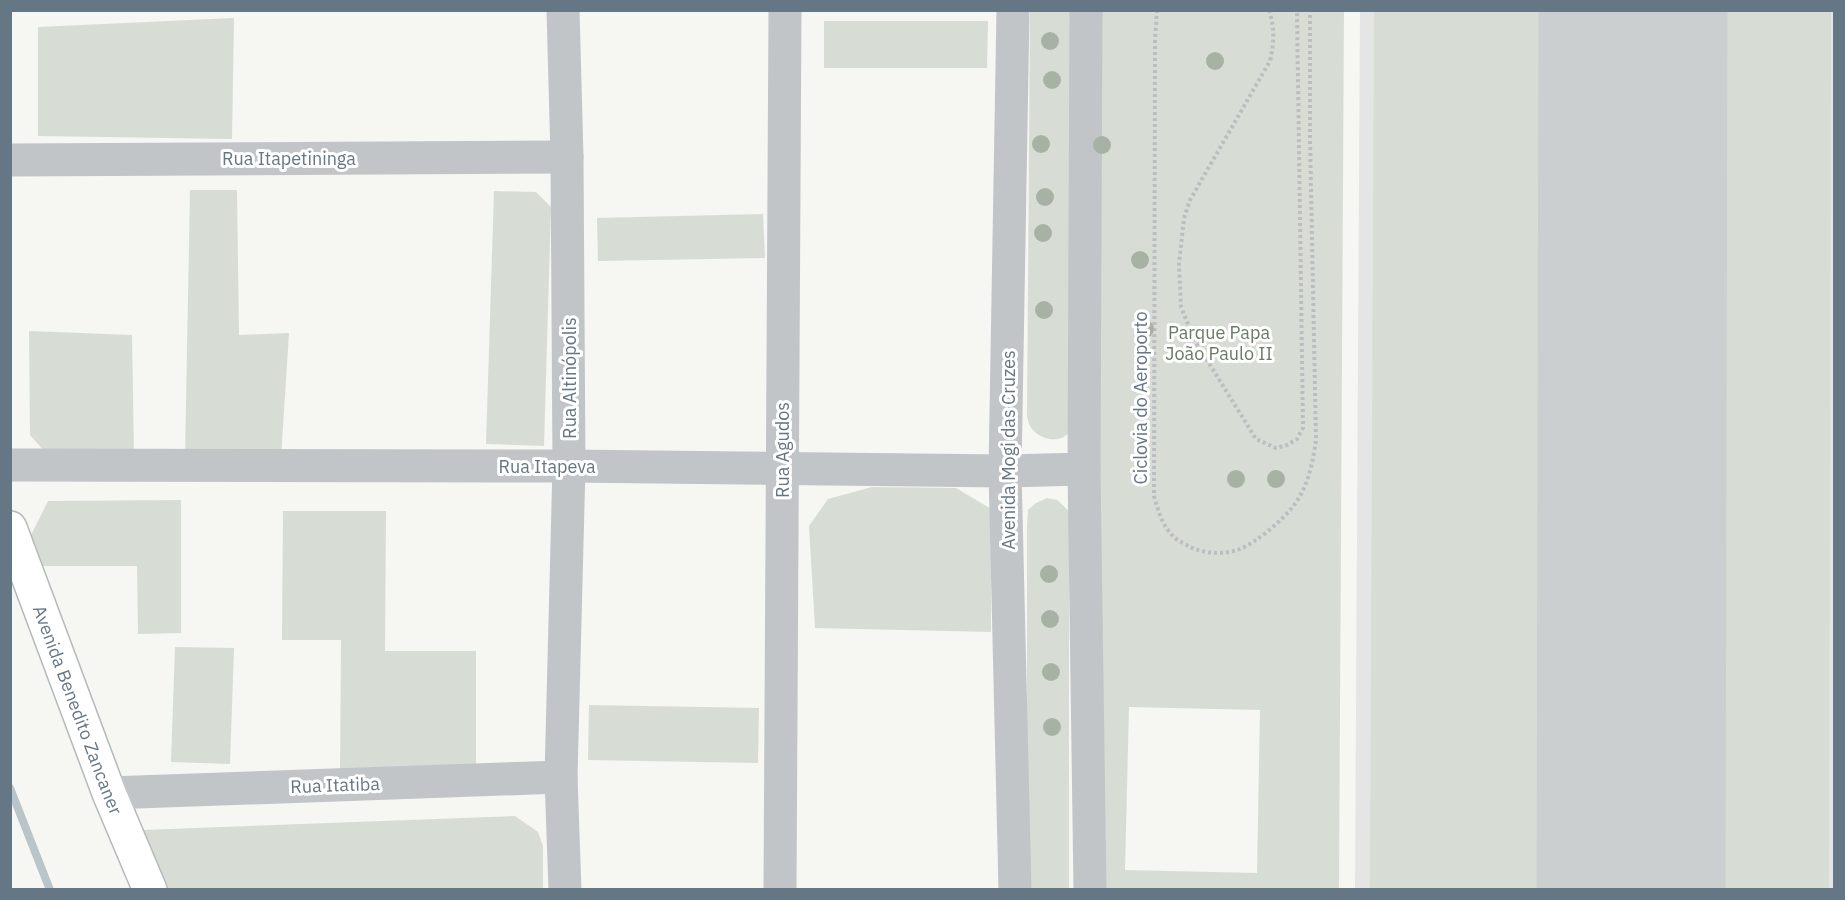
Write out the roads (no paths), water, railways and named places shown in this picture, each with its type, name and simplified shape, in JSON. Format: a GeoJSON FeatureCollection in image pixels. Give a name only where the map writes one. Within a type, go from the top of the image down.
{"type":"FeatureCollection","features":[{"type":"Feature","properties":{"kind":"main road","name":"Avenida Benedito Zancaner"},"geometry":{"type":"LineString","coordinates":[[10,528],[109,793],[150,890]]}},
{"type":"Feature","properties":{"kind":"street","name":"Rua Altinópolis"},"geometry":{"type":"LineString","coordinates":[[563,10],[567,157],[569,466],[561,777],[565,890]]}},
{"type":"Feature","properties":{"kind":"street","name":"Rua Agudos"},"geometry":{"type":"LineString","coordinates":[[780,890],[785,10]]}},
{"type":"Feature","properties":{"kind":"street","name":"Avenida Mogi das Cruzes"},"geometry":{"type":"LineString","coordinates":[[1014,10],[1005,471],[1015,890]]}},
{"type":"Feature","properties":{"kind":"street"},"geometry":{"type":"LineString","coordinates":[[1086,10],[1084,469],[1090,890]]}},
{"type":"Feature","properties":{"kind":"street","name":"Rua Itapetininga"},"geometry":{"type":"LineString","coordinates":[[10,160],[567,157]]}},
{"type":"Feature","properties":{"kind":"street","name":"Rua Itapeva"},"geometry":{"type":"LineString","coordinates":[[10,465],[569,466],[1005,471],[1084,469]]}},
{"type":"Feature","properties":{"kind":"street","name":"Rua Itatiba"},"geometry":{"type":"LineString","coordinates":[[109,793],[561,777]]}},
{"type":"Feature","properties":{"kind":"waterway"},"geometry":{"type":"LineString","coordinates":[[10,788],[50,890]]}},
{"type":"Feature","properties":{"kind":"park label","name":"Parque Papa João Paulo II"},"geometry":{"type":"Point","coordinates":[1219,342]}}]}
